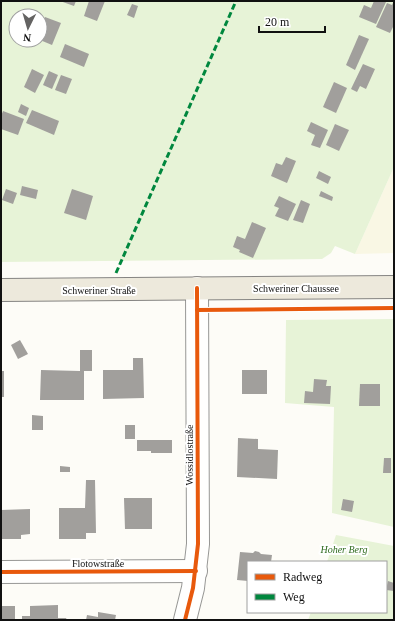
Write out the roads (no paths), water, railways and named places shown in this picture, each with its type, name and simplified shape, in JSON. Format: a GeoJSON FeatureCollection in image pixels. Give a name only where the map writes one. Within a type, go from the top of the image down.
{"type":"FeatureCollection","features":[{"type":"Feature","properties":{"kind":"main road","name":"Schweriner Chaussee"},"geometry":{"type":"LineString","coordinates":[[197,288],[394,287]]}},
{"type":"Feature","properties":{"kind":"main road","name":"Schweriner Straße"},"geometry":{"type":"LineString","coordinates":[[1,290],[197,288]]}},
{"type":"Feature","properties":{"kind":"street","name":"Wossidlostraße"},"geometry":{"type":"LineString","coordinates":[[185,620],[196,571],[198,544],[197,288]]}},
{"type":"Feature","properties":{"kind":"street","name":"Flotowstraße"},"geometry":{"type":"LineString","coordinates":[[1,572],[196,571]]}},
{"type":"Feature","properties":{"kind":"park label","name":"Hoher Berg"},"geometry":{"type":"Point","coordinates":[344,549]}}]}
